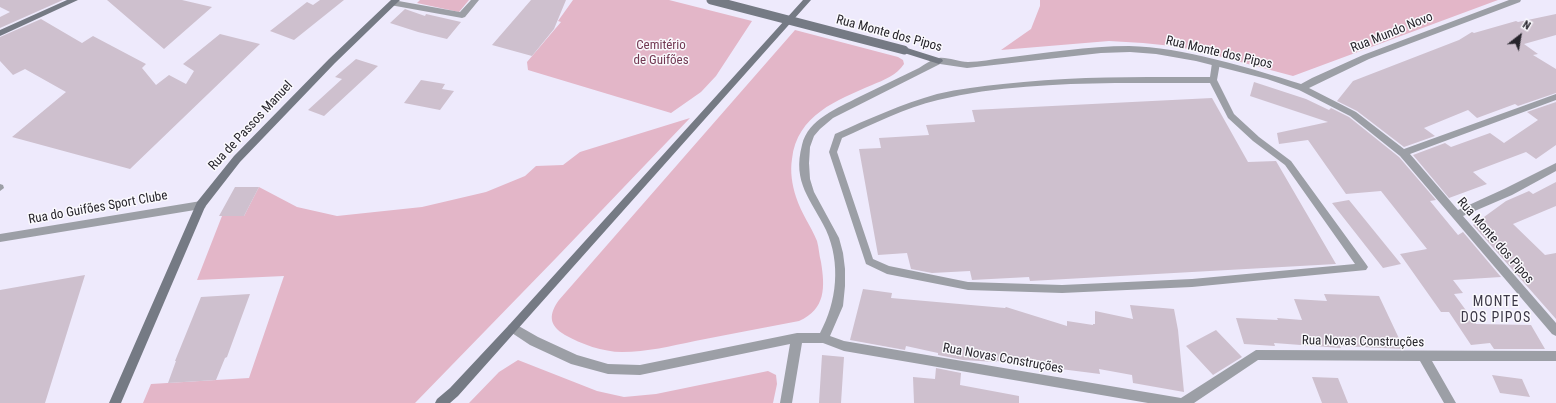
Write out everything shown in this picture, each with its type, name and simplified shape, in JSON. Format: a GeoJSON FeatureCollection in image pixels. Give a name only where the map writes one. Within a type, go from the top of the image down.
{"type":"FeatureCollection","features":[{"type":"Feature","properties":{"kind":"street"},"geometry":{"type":"LineString","coordinates":[[0,34],[74,0]]}},
{"type":"Feature","properties":{"kind":"street"},"geometry":{"type":"LineString","coordinates":[[394,1],[462,15],[475,0]]}},
{"type":"Feature","properties":{"kind":"street","name":"Rua Monte dos Pipos"},"geometry":{"type":"LineString","coordinates":[[711,0],[904,50],[939,61],[967,65],[1101,50],[1130,49],[1156,52],[1216,63],[1302,88],[1354,114],[1403,152],[1556,331]]}},
{"type":"Feature","properties":{"kind":"street"},"geometry":{"type":"LineString","coordinates":[[441,403],[454,392],[513,328],[807,0]]}},
{"type":"Feature","properties":{"kind":"street","name":"Rua Mundo Novo"},"geometry":{"type":"LineString","coordinates":[[1302,88],[1315,80],[1366,57],[1447,25],[1517,0]]}},
{"type":"Feature","properties":{"kind":"street","name":"Rua de Passos Manuel"},"geometry":{"type":"LineString","coordinates":[[115,403],[201,205],[237,159],[332,61],[394,1]]}},
{"type":"Feature","properties":{"kind":"street"},"geometry":{"type":"LineString","coordinates":[[513,328],[534,341],[575,360],[608,369],[624,370],[640,370],[797,338],[823,338],[838,302],[840,278],[838,252],[834,237],[808,191],[804,170],[805,154],[809,136],[830,116],[939,61]]}},
{"type":"Feature","properties":{"kind":"street"},"geometry":{"type":"LineString","coordinates":[[1403,152],[1556,97]]}},
{"type":"Feature","properties":{"kind":"street"},"geometry":{"type":"LineString","coordinates":[[1456,215],[1508,192],[1556,167]]}},
{"type":"Feature","properties":{"kind":"street","name":"Rua do Guifões Sport Clube"},"geometry":{"type":"LineString","coordinates":[[0,238],[201,205]]}},
{"type":"Feature","properties":{"kind":"street"},"geometry":{"type":"LineString","coordinates":[[786,403],[797,338]]}},
{"type":"Feature","properties":{"kind":"street","name":"Rua Novas Construções"},"geometry":{"type":"LineString","coordinates":[[823,338],[844,346],[1180,403]]}},
{"type":"Feature","properties":{"kind":"street","name":"Rua Novas Construções"},"geometry":{"type":"LineString","coordinates":[[1184,403],[1256,355],[1556,356]]}},
{"type":"Feature","properties":{"kind":"street"},"geometry":{"type":"LineString","coordinates":[[1423,356],[1450,403]]}},
{"type":"Feature","properties":{"kind":"lane"},"geometry":{"type":"LineString","coordinates":[[1213,80],[1113,79],[1030,84],[951,94],[894,112],[838,136],[833,152],[869,261],[887,270],[968,286],[1062,289],[1192,283],[1363,267],[1288,163],[1256,139],[1232,116],[1213,80],[1216,63]]}},
{"type":"Feature","properties":{"kind":"green space"},"geometry":{"type":"Polygon","coordinates":[[[420,0],[469,0],[459,12],[417,3],[420,0]]]}},
{"type":"Feature","properties":{"kind":"green space","name":"Cemitério de Guifões"},"geometry":{"type":"Polygon","coordinates":[[[573,0],[669,0],[752,21],[716,76],[701,92],[671,113],[528,70],[527,62],[561,22],[558,21],[573,0]]]}},
{"type":"Feature","properties":{"kind":"green space"},"geometry":{"type":"Polygon","coordinates":[[[1040,0],[1498,0],[1293,76],[1199,51],[1143,43],[1109,41],[1001,50],[1031,29],[1040,6],[1040,0]]]}},
{"type":"Feature","properties":{"kind":"green space"},"geometry":{"type":"Polygon","coordinates":[[[795,30],[898,57],[903,60],[904,64],[890,77],[845,97],[821,111],[810,120],[795,144],[791,164],[793,187],[801,209],[817,241],[823,280],[822,296],[819,304],[808,316],[799,321],[641,351],[615,352],[600,349],[578,341],[559,331],[553,323],[552,315],[553,310],[559,300],[795,30]]]}},
{"type":"Feature","properties":{"kind":"green space"},"geometry":{"type":"Polygon","coordinates":[[[690,118],[415,403],[143,403],[151,384],[249,378],[284,276],[197,280],[222,216],[244,216],[259,187],[297,207],[337,216],[422,207],[486,192],[525,176],[536,166],[563,165],[580,152],[690,118]]]}},
{"type":"Feature","properties":{"kind":"green space"},"geometry":{"type":"Polygon","coordinates":[[[518,360],[597,391],[624,397],[656,394],[768,371],[776,375],[777,384],[773,403],[469,403],[499,372],[518,360]]]}},
{"type":"Feature","properties":{"kind":"building"},"geometry":{"type":"Polygon","coordinates":[[[0,0],[63,0],[0,28],[0,17],[10,12],[0,7],[0,0]]]}},
{"type":"Feature","properties":{"kind":"building"},"geometry":{"type":"Polygon","coordinates":[[[107,0],[182,0],[212,7],[164,49],[107,0]]]}},
{"type":"Feature","properties":{"kind":"building"},"geometry":{"type":"Polygon","coordinates":[[[320,0],[344,0],[294,40],[270,31],[307,2],[313,5],[320,0]]]}},
{"type":"Feature","properties":{"kind":"building"},"geometry":{"type":"Polygon","coordinates":[[[531,0],[566,0],[554,29],[532,56],[492,45],[531,0]]]}},
{"type":"Feature","properties":{"kind":"building"},"geometry":{"type":"Polygon","coordinates":[[[405,9],[425,16],[426,14],[461,22],[447,39],[390,23],[405,9]]]}},
{"type":"Feature","properties":{"kind":"building"},"geometry":{"type":"Polygon","coordinates":[[[1556,14],[1556,35],[1524,44],[1538,54],[1533,55],[1556,69],[1556,93],[1518,106],[1515,104],[1477,118],[1468,110],[1424,128],[1435,136],[1404,147],[1357,111],[1337,101],[1353,81],[1459,40],[1472,32],[1474,33],[1516,21],[1518,22],[1556,14]]]}},
{"type":"Feature","properties":{"kind":"building"},"geometry":{"type":"Polygon","coordinates":[[[41,19],[82,43],[93,36],[146,64],[142,68],[156,85],[169,75],[186,84],[194,71],[183,64],[220,34],[260,44],[130,169],[12,137],[66,92],[25,69],[13,75],[0,61],[0,37],[41,19]]]}},
{"type":"Feature","properties":{"kind":"building"},"geometry":{"type":"Polygon","coordinates":[[[356,59],[378,66],[324,116],[308,110],[342,79],[335,77],[356,59]]]}},
{"type":"Feature","properties":{"kind":"building"},"geometry":{"type":"Polygon","coordinates":[[[421,80],[445,84],[442,89],[454,91],[440,110],[404,103],[421,80]]]}},
{"type":"Feature","properties":{"kind":"building"},"geometry":{"type":"Polygon","coordinates":[[[1254,82],[1306,99],[1329,110],[1331,108],[1349,117],[1399,157],[1436,200],[1430,201],[1458,235],[1463,232],[1501,277],[1453,280],[1463,293],[1454,294],[1476,324],[1531,325],[1545,349],[1494,349],[1490,343],[1471,345],[1449,312],[1441,312],[1400,254],[1427,249],[1381,191],[1346,194],[1308,140],[1279,144],[1277,133],[1328,122],[1250,96],[1254,82]]]}},
{"type":"Feature","properties":{"kind":"building"},"geometry":{"type":"Polygon","coordinates":[[[1212,98],[1248,162],[1276,161],[1336,264],[1030,281],[1029,277],[972,280],[970,271],[932,273],[911,269],[907,253],[878,255],[859,149],[881,148],[879,138],[929,135],[926,125],[975,122],[972,110],[1212,98]]]}},
{"type":"Feature","properties":{"kind":"building"},"geometry":{"type":"Polygon","coordinates":[[[1556,102],[1556,145],[1536,159],[1526,152],[1473,172],[1487,184],[1449,198],[1413,155],[1445,143],[1451,147],[1490,133],[1504,143],[1538,120],[1527,112],[1556,102]]]}},
{"type":"Feature","properties":{"kind":"building"},"geometry":{"type":"Polygon","coordinates":[[[1556,182],[1556,206],[1513,224],[1545,255],[1556,253],[1556,319],[1473,225],[1506,201],[1529,191],[1533,194],[1556,182]]]}},
{"type":"Feature","properties":{"kind":"building"},"geometry":{"type":"Polygon","coordinates":[[[235,187],[259,187],[244,216],[219,216],[235,187]]]}},
{"type":"Feature","properties":{"kind":"building"},"geometry":{"type":"Polygon","coordinates":[[[1349,200],[1401,264],[1383,268],[1332,203],[1349,200]]]}},
{"type":"Feature","properties":{"kind":"building"},"geometry":{"type":"Polygon","coordinates":[[[85,275],[45,403],[0,403],[0,290],[85,275]]]}},
{"type":"Feature","properties":{"kind":"building"},"geometry":{"type":"Polygon","coordinates":[[[863,289],[892,293],[891,298],[1006,307],[1067,326],[1067,321],[1093,325],[1095,324],[1095,311],[1133,319],[1130,305],[1174,309],[1178,330],[1184,392],[1133,383],[1132,375],[1099,369],[1100,374],[997,361],[963,360],[906,346],[905,350],[850,340],[863,289]]]}},
{"type":"Feature","properties":{"kind":"building"},"geometry":{"type":"Polygon","coordinates":[[[250,294],[227,357],[225,358],[216,380],[168,383],[175,361],[201,297],[250,294]]]}},
{"type":"Feature","properties":{"kind":"building"},"geometry":{"type":"Polygon","coordinates":[[[1324,294],[1379,296],[1404,349],[1340,346],[1341,348],[1274,343],[1275,346],[1244,344],[1236,318],[1278,320],[1277,318],[1302,320],[1294,299],[1327,301],[1324,294]]]}},
{"type":"Feature","properties":{"kind":"building"},"geometry":{"type":"Polygon","coordinates":[[[1216,330],[1242,357],[1213,375],[1186,346],[1216,330]]]}},
{"type":"Feature","properties":{"kind":"building"},"geometry":{"type":"Polygon","coordinates":[[[822,355],[844,357],[841,403],[819,403],[822,355]]]}},
{"type":"Feature","properties":{"kind":"building"},"geometry":{"type":"Polygon","coordinates":[[[936,368],[961,373],[960,385],[1019,396],[1019,403],[914,403],[913,377],[935,379],[936,368]]]}},
{"type":"Feature","properties":{"kind":"building"},"geometry":{"type":"Polygon","coordinates":[[[1492,375],[1522,379],[1530,397],[1500,393],[1492,375]]]}},
{"type":"Feature","properties":{"kind":"building"},"geometry":{"type":"Polygon","coordinates":[[[1312,377],[1338,378],[1348,403],[1322,403],[1312,377]]]}},
{"type":"Feature","properties":{"kind":"district","name":"MONTE DOS PIPOS"},"geometry":{"type":"Point","coordinates":[1496,310]}}]}
